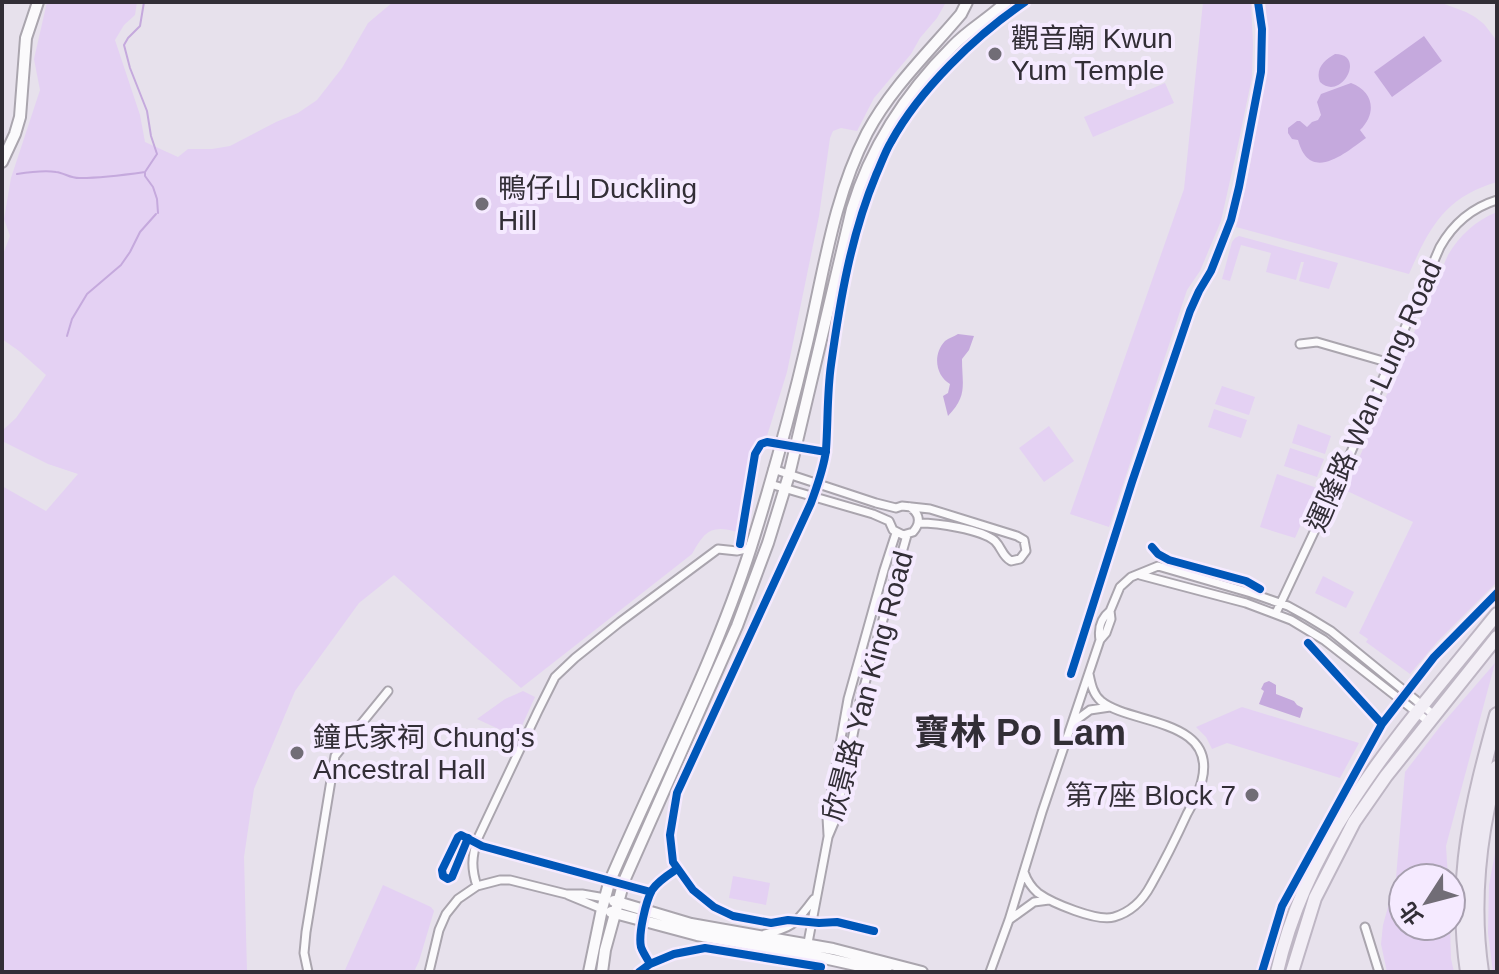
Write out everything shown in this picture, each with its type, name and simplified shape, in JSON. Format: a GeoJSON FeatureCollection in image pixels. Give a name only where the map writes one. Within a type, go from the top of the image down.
{"type":"FeatureCollection","features":[{"type":"Feature","properties":{"kind":"highway"},"geometry":{"type":"LineString","coordinates":[[1468,972],[1462,905],[1465,853],[1476,794],[1497,715]]}},
{"type":"Feature","properties":{"kind":"highway"},"geometry":{"type":"LineString","coordinates":[[1481,972],[1478,886],[1482,838],[1497,768]]}},
{"type":"Feature","properties":{"kind":"main road"},"geometry":{"type":"LineString","coordinates":[[2,162],[20,117],[26,38],[38,2]]}},
{"type":"Feature","properties":{"kind":"main road"},"geometry":{"type":"LineString","coordinates":[[589,972],[603,903],[621,855],[709,660],[750,548],[807,343],[826,248],[846,180],[866,135],[893,91],[961,14],[967,2]]}},
{"type":"Feature","properties":{"kind":"main road"},"geometry":{"type":"LineString","coordinates":[[602,972],[624,881],[737,626],[768,543],[789,475],[852,209],[866,169],[906,99],[954,44],[1006,2]]}},
{"type":"Feature","properties":{"kind":"main road"},"geometry":{"type":"LineString","coordinates":[[1277,972],[1301,898],[1331,835],[1356,794],[1497,614]]}},
{"type":"Feature","properties":{"kind":"main road"},"geometry":{"type":"LineString","coordinates":[[1292,972],[1315,898],[1345,839],[1374,792],[1497,637]]}},
{"type":"Feature","properties":{"kind":"main road"},"geometry":{"type":"LineString","coordinates":[[603,903],[697,935],[879,960],[922,972]]}},
{"type":"Feature","properties":{"kind":"main road"},"geometry":{"type":"LineString","coordinates":[[616,907],[760,936],[887,972]]}},
{"type":"Feature","properties":{"kind":"street","name":"運隆路 Wan Lung Road"},"geometry":{"type":"LineString","coordinates":[[1276,613],[1345,466],[1444,240],[1457,223],[1472,211],[1497,200]]}},
{"type":"Feature","properties":{"kind":"street"},"geometry":{"type":"LineString","coordinates":[[1300,344],[1317,342],[1390,363]]}},
{"type":"Feature","properties":{"kind":"street"},"geometry":{"type":"LineString","coordinates":[[773,469],[896,508]]}},
{"type":"Feature","properties":{"kind":"street"},"geometry":{"type":"LineString","coordinates":[[770,484],[889,521]]}},
{"type":"Feature","properties":{"kind":"street"},"geometry":{"type":"LineString","coordinates":[[910,507],[918,516],[916,529],[907,535],[896,533],[889,521],[896,508],[902,506],[930,509],[1017,536],[1024,540],[1026,551],[1020,559],[1008,560],[997,543],[986,536],[945,524],[919,523]]}},
{"type":"Feature","properties":{"kind":"street","name":"欣景路 Yan King Road"},"geometry":{"type":"LineString","coordinates":[[828,837],[827,817],[848,699],[896,533]]}},
{"type":"Feature","properties":{"kind":"street","name":"欣景路 Yan King Road"},"geometry":{"type":"LineString","coordinates":[[807,949],[828,837],[836,818],[867,673],[907,535]]}},
{"type":"Feature","properties":{"kind":"street"},"geometry":{"type":"LineString","coordinates":[[980,543],[987,540],[997,543]]}},
{"type":"Feature","properties":{"kind":"street"},"geometry":{"type":"LineString","coordinates":[[477,886],[471,868],[478,839],[555,677],[620,622],[718,549],[737,551],[750,548]]}},
{"type":"Feature","properties":{"kind":"street"},"geometry":{"type":"LineString","coordinates":[[990,972],[1100,640],[1098,630],[1124,582],[1158,566],[1281,603],[1331,631],[1420,710]]}},
{"type":"Feature","properties":{"kind":"street"},"geometry":{"type":"LineString","coordinates":[[1138,574],[1246,603],[1303,626],[1432,719]]}},
{"type":"Feature","properties":{"kind":"street"},"geometry":{"type":"LineString","coordinates":[[1024,871],[1031,887],[1049,900],[1102,918],[1113,918],[1127,912],[1145,895],[1202,783],[1204,769],[1201,756],[1186,734],[1101,701],[1094,692],[1089,672]]}},
{"type":"Feature","properties":{"kind":"street"},"geometry":{"type":"LineString","coordinates":[[308,972],[304,953],[306,932],[335,756],[388,691]]}},
{"type":"Feature","properties":{"kind":"street"},"geometry":{"type":"LineString","coordinates":[[1070,726],[1090,710],[1112,707]]}},
{"type":"Feature","properties":{"kind":"street"},"geometry":{"type":"LineString","coordinates":[[429,972],[446,914],[458,899],[477,886],[510,880],[566,894],[582,894],[603,903]]}},
{"type":"Feature","properties":{"kind":"street"},"geometry":{"type":"LineString","coordinates":[[760,936],[788,929],[816,898]]}},
{"type":"Feature","properties":{"kind":"street"},"geometry":{"type":"LineString","coordinates":[[1009,920],[1034,902],[1049,900]]}},
{"type":"Feature","properties":{"kind":"street"},"geometry":{"type":"LineString","coordinates":[[1365,927],[1379,972]]}},
{"type":"Feature","properties":{"kind":"shaded area"},"geometry":{"type":"Polygon","coordinates":[[[47,2],[137,2],[135,15],[115,40],[140,115],[145,142],[178,157],[188,149],[230,146],[298,113],[317,100],[342,68],[368,23],[393,2],[946,2],[911,54],[874,98],[857,131],[841,128],[833,131],[830,138],[819,216],[787,372],[737,532],[721,529],[709,532],[692,554],[521,688],[394,575],[359,603],[295,691],[254,789],[244,857],[247,972],[2,972],[2,486],[46,511],[78,474],[48,464],[2,441],[2,431],[16,418],[46,375],[2,339],[2,257],[10,236],[4,219],[11,178],[40,90],[34,59],[47,2]]]}},
{"type":"Feature","properties":{"kind":"shaded area"},"geometry":{"type":"Polygon","coordinates":[[[1203,2],[1251,2],[1252,77],[1221,221],[1200,271],[1187,290],[1109,527],[1070,514],[1184,189],[1203,2]]]}},
{"type":"Feature","properties":{"kind":"shaded area"},"geometry":{"type":"Polygon","coordinates":[[[1266,2],[1439,2],[1475,17],[1497,41],[1497,182],[1464,196],[1441,216],[1409,274],[1236,227],[1258,116],[1266,2]]]}},
{"type":"Feature","properties":{"kind":"shaded area"},"geometry":{"type":"Polygon","coordinates":[[[1424,36],[1442,61],[1392,97],[1374,72],[1424,36]]]}},
{"type":"Feature","properties":{"kind":"shaded area"},"geometry":{"type":"Polygon","coordinates":[[[1335,54],[1344,56],[1350,68],[1342,82],[1328,87],[1320,82],[1319,73],[1324,62],[1335,54]]]}},
{"type":"Feature","properties":{"kind":"shaded area"},"geometry":{"type":"Polygon","coordinates":[[[1165,83],[1174,103],[1093,137],[1084,117],[1165,83]]]}},
{"type":"Feature","properties":{"kind":"shaded area"},"geometry":{"type":"Polygon","coordinates":[[[1351,83],[1364,92],[1370,104],[1369,117],[1360,130],[1366,138],[1329,161],[1319,163],[1311,160],[1298,140],[1292,139],[1288,128],[1297,121],[1307,127],[1318,120],[1321,115],[1317,102],[1321,94],[1351,83]]]}},
{"type":"Feature","properties":{"kind":"shaded area"},"geometry":{"type":"Polygon","coordinates":[[[1497,212],[1497,582],[1410,674],[1366,642],[1368,639],[1359,633],[1413,522],[1345,490],[1448,255],[1469,229],[1497,212]]]}},
{"type":"Feature","properties":{"kind":"shaded area"},"geometry":{"type":"Polygon","coordinates":[[[1239,236],[1338,263],[1329,289],[1299,281],[1304,262],[1301,262],[1296,280],[1266,272],[1271,253],[1241,245],[1230,281],[1222,279],[1232,242],[1239,236]]]}},
{"type":"Feature","properties":{"kind":"shaded area"},"geometry":{"type":"Polygon","coordinates":[[[958,334],[974,336],[962,359],[961,396],[948,416],[943,396],[948,393],[950,384],[941,376],[937,359],[945,341],[958,334]]]}},
{"type":"Feature","properties":{"kind":"shaded area"},"geometry":{"type":"Polygon","coordinates":[[[1222,386],[1255,397],[1249,415],[1215,404],[1222,386]]]}},
{"type":"Feature","properties":{"kind":"shaded area"},"geometry":{"type":"Polygon","coordinates":[[[1214,409],[1247,420],[1241,438],[1208,427],[1214,409]]]}},
{"type":"Feature","properties":{"kind":"shaded area"},"geometry":{"type":"Polygon","coordinates":[[[1298,424],[1331,436],[1325,454],[1292,443],[1298,424]]]}},
{"type":"Feature","properties":{"kind":"shaded area"},"geometry":{"type":"Polygon","coordinates":[[[1049,426],[1074,461],[1044,482],[1019,448],[1049,426]]]}},
{"type":"Feature","properties":{"kind":"shaded area"},"geometry":{"type":"Polygon","coordinates":[[[1290,448],[1324,459],[1317,477],[1284,466],[1290,448]]]}},
{"type":"Feature","properties":{"kind":"shaded area"},"geometry":{"type":"Polygon","coordinates":[[[1277,474],[1317,488],[1295,538],[1260,527],[1277,474]]]}},
{"type":"Feature","properties":{"kind":"shaded area"},"geometry":{"type":"Polygon","coordinates":[[[1323,576],[1354,592],[1346,608],[1315,593],[1323,576]]]}},
{"type":"Feature","properties":{"kind":"shaded area"},"geometry":{"type":"Polygon","coordinates":[[[1495,663],[1446,846],[1447,862],[1397,862],[1405,772],[1495,663]]]}},
{"type":"Feature","properties":{"kind":"shaded area"},"geometry":{"type":"Polygon","coordinates":[[[1269,681],[1276,685],[1276,694],[1303,708],[1300,718],[1259,704],[1264,691],[1261,689],[1269,681]]]}},
{"type":"Feature","properties":{"kind":"shaded area"},"geometry":{"type":"Polygon","coordinates":[[[523,691],[535,697],[520,730],[514,736],[477,719],[505,699],[523,691]]]}},
{"type":"Feature","properties":{"kind":"shaded area"},"geometry":{"type":"Polygon","coordinates":[[[1242,707],[1359,743],[1340,778],[1227,743],[1212,749],[1196,727],[1242,707]]]}},
{"type":"Feature","properties":{"kind":"shaded area"},"geometry":{"type":"Polygon","coordinates":[[[1497,843],[1497,972],[1493,972],[1488,933],[1489,885],[1497,843]]]}},
{"type":"Feature","properties":{"kind":"shaded area"},"geometry":{"type":"Polygon","coordinates":[[[733,876],[770,883],[766,905],[729,898],[733,876]]]}},
{"type":"Feature","properties":{"kind":"shaded area"},"geometry":{"type":"Polygon","coordinates":[[[383,885],[434,911],[419,961],[414,972],[345,970],[383,885]]]}},
{"type":"Feature","properties":{"kind":"shaded area"},"geometry":{"type":"Polygon","coordinates":[[[1387,911],[1387,942],[1450,942],[1454,972],[1387,972],[1381,944],[1387,911]]]}},
{"type":"Feature","properties":{"kind":"waterway"},"geometry":{"type":"LineString","coordinates":[[144,2],[140,26],[124,45],[147,111],[157,154],[145,176],[153,187],[158,213]]}},
{"type":"Feature","properties":{"kind":"waterway"},"geometry":{"type":"LineString","coordinates":[[17,174],[51,171],[77,178],[145,172]]}},
{"type":"Feature","properties":{"kind":"waterway"},"geometry":{"type":"LineString","coordinates":[[67,336],[72,319],[87,294],[121,265],[140,232],[156,214]]}},
{"type":"Feature","properties":{"kind":"cycle path"},"geometry":{"type":"LineString","coordinates":[[874,931],[837,922],[788,920],[771,923],[733,916],[714,907],[693,890],[673,862],[670,835],[677,793],[811,503],[820,477],[826,450],[834,341],[843,292],[853,244],[883,158],[903,122],[933,83],[968,47],[1025,2]]}},
{"type":"Feature","properties":{"kind":"cycle path"},"geometry":{"type":"LineString","coordinates":[[1071,674],[1190,311],[1211,271],[1231,220],[1261,72],[1262,29],[1258,2]]}},
{"type":"Feature","properties":{"kind":"cycle path"},"geometry":{"type":"LineString","coordinates":[[740,544],[755,454],[761,444],[767,442],[826,452]]}},
{"type":"Feature","properties":{"kind":"cycle path"},"geometry":{"type":"LineString","coordinates":[[1152,547],[1169,560],[1246,581],[1260,589]]}},
{"type":"Feature","properties":{"kind":"cycle path"},"geometry":{"type":"LineString","coordinates":[[1262,972],[1282,906],[1382,724],[1434,657],[1497,593]]}},
{"type":"Feature","properties":{"kind":"cycle path"},"geometry":{"type":"LineString","coordinates":[[1308,643],[1382,724]]}},
{"type":"Feature","properties":{"kind":"cycle path"},"geometry":{"type":"LineString","coordinates":[[468,838],[452,877],[448,879],[443,876],[442,870],[461,835],[482,846],[651,892]]}},
{"type":"Feature","properties":{"kind":"cycle path"},"geometry":{"type":"LineString","coordinates":[[650,964],[640,941],[645,909],[654,887],[677,869]]}},
{"type":"Feature","properties":{"kind":"cycle path"},"geometry":{"type":"LineString","coordinates":[[639,972],[674,954],[705,948],[821,967]]}},
{"type":"Feature","properties":{"kind":"place","name":"觀音廟 Kwun Yum Temple"},"geometry":{"type":"Point","coordinates":[995,54]}},
{"type":"Feature","properties":{"kind":"place","name":"鴨仔山 Duckling Hill"},"geometry":{"type":"Point","coordinates":[482,204]}},
{"type":"Feature","properties":{"kind":"place","name":"鐘氏家祠 Chung's Ancestral Hall"},"geometry":{"type":"Point","coordinates":[297,753]}},
{"type":"Feature","properties":{"kind":"place","name":"第7座 Block 7"},"geometry":{"type":"Point","coordinates":[1252,795]}},
{"type":"Feature","properties":{"kind":"district","name":"寶林 Po Lam"},"geometry":{"type":"Point","coordinates":[1020,732]}}]}
